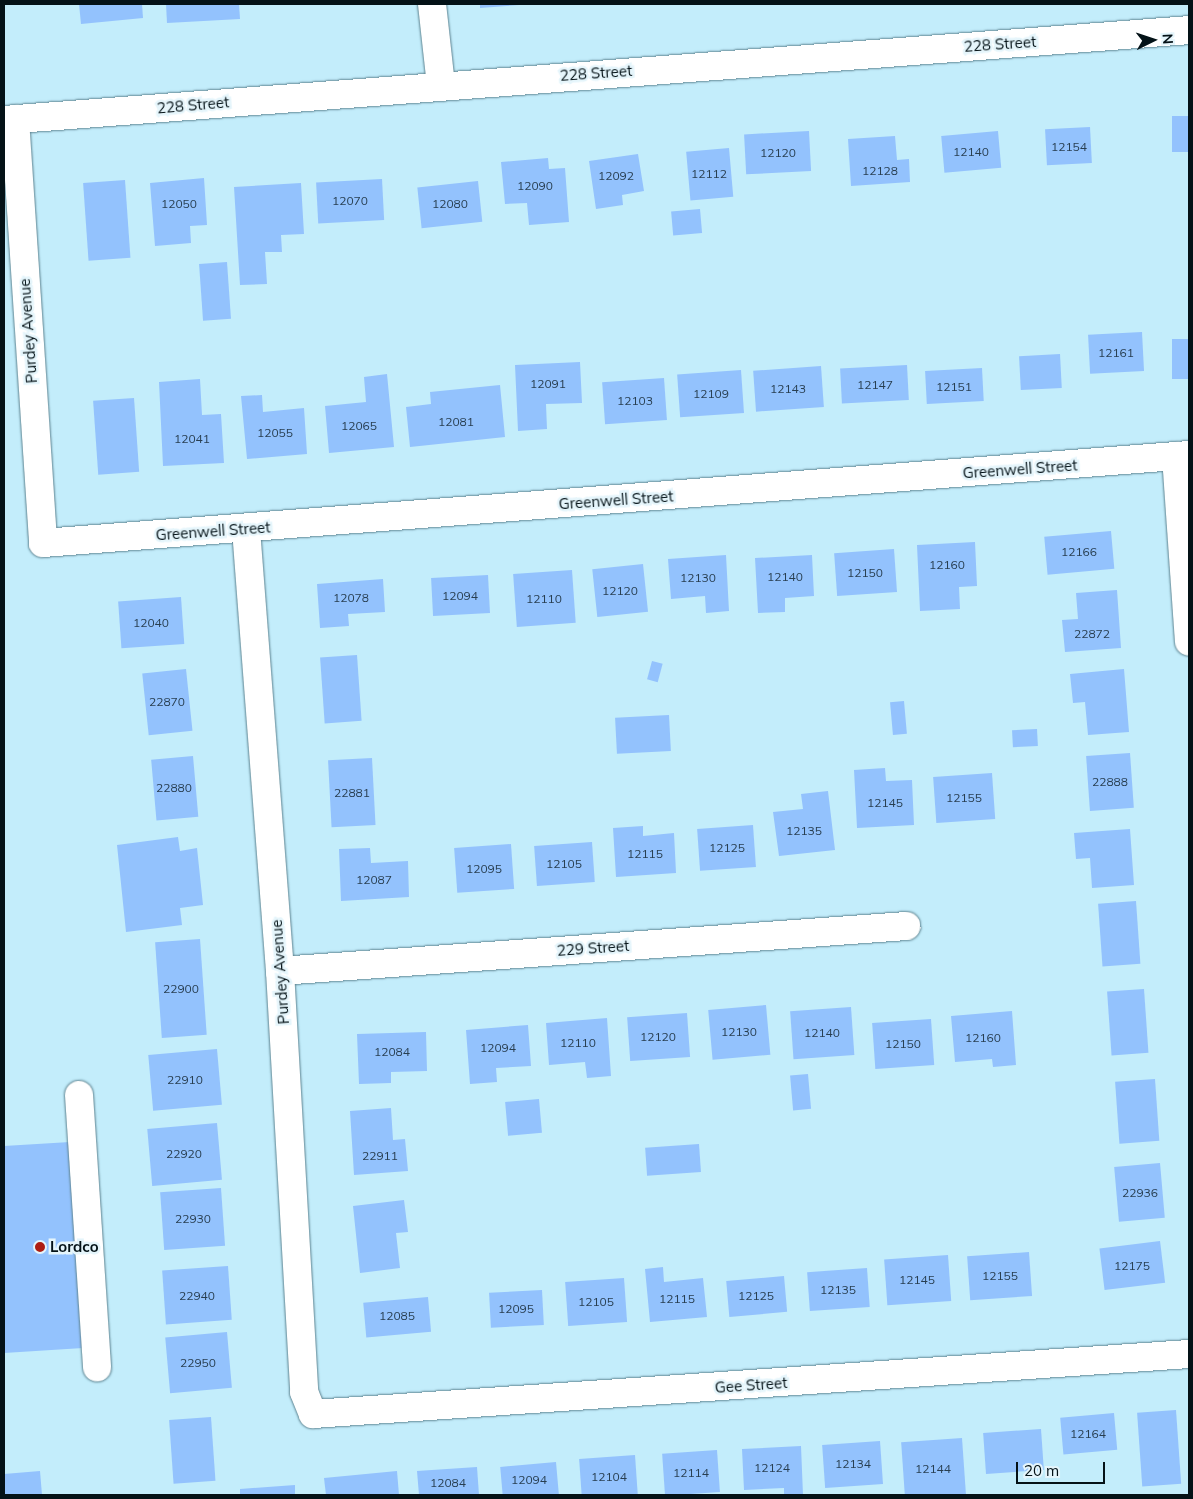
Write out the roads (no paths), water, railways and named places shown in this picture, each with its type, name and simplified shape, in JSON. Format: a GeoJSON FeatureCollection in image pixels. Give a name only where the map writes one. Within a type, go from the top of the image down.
{"type":"FeatureCollection","features":[{"type":"Feature","properties":{"kind":"street"},"geometry":{"type":"LineString","coordinates":[[432,4],[441,85]]}},
{"type":"Feature","properties":{"kind":"street","name":"228 Street"},"geometry":{"type":"LineString","coordinates":[[9,120],[441,85],[1189,30]]}},
{"type":"Feature","properties":{"kind":"street","name":"Purdey Avenue"},"geometry":{"type":"LineString","coordinates":[[9,120],[13,249],[43,543]]}},
{"type":"Feature","properties":{"kind":"street"},"geometry":{"type":"LineString","coordinates":[[1183,456],[1189,642]]}},
{"type":"Feature","properties":{"kind":"street","name":"Greenwell Street"},"geometry":{"type":"LineString","coordinates":[[43,543],[1183,456]]}},
{"type":"Feature","properties":{"kind":"street","name":"Purdey Avenue"},"geometry":{"type":"LineString","coordinates":[[246,529],[280,971],[304,1392],[313,1414]]}},
{"type":"Feature","properties":{"kind":"street","name":"229 Street"},"geometry":{"type":"LineString","coordinates":[[280,971],[906,926]]}},
{"type":"Feature","properties":{"kind":"street"},"geometry":{"type":"LineString","coordinates":[[79,1095],[96,1368]]}},
{"type":"Feature","properties":{"kind":"street","name":"Gee Street"},"geometry":{"type":"LineString","coordinates":[[313,1414],[1189,1354]]}},
{"type":"Feature","properties":{"kind":"place","name":"Lordco"},"geometry":{"type":"Point","coordinates":[40,1247]}}]}
